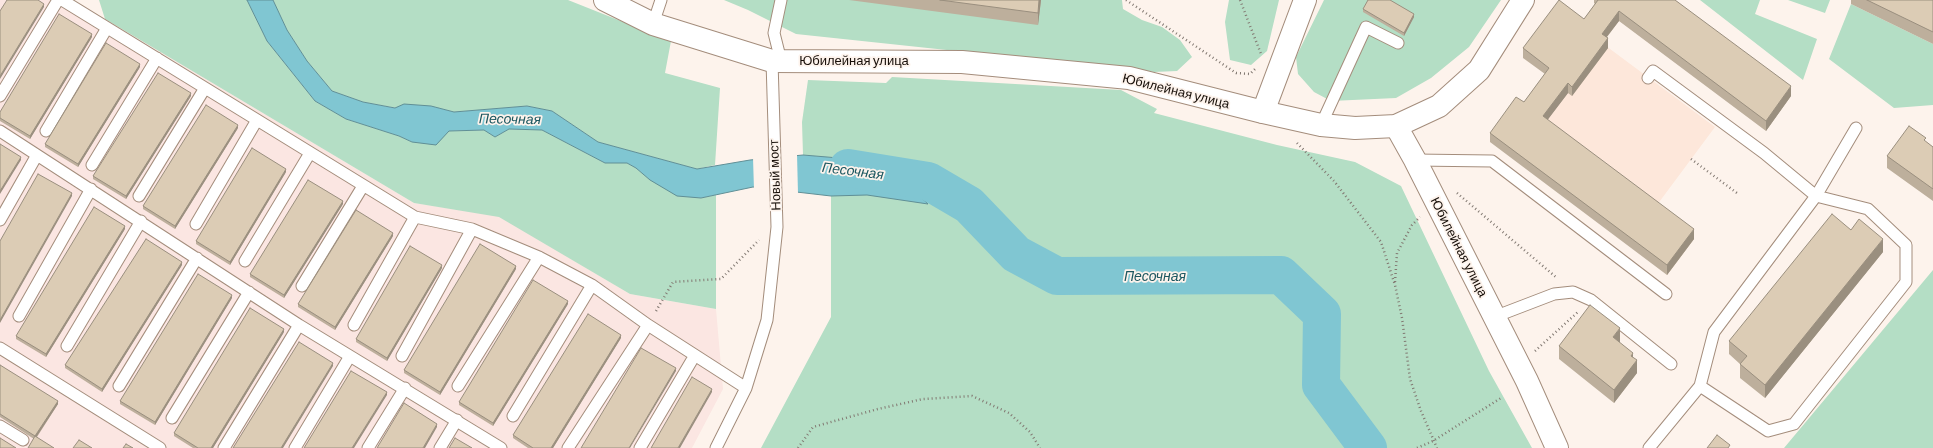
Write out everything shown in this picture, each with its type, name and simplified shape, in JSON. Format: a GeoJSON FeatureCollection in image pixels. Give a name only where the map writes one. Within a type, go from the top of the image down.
{"type":"FeatureCollection","features":[{"type":"Feature","properties":{"kind":"street","name":"Юбилейная улица"},"geometry":{"type":"LineString","coordinates":[[605,0],[653,24],[777,61],[962,62],[1129,78],[1321,125],[1355,128],[1396,126],[1415,160],[1527,381],[1557,448]]}},
{"type":"Feature","properties":{"kind":"street"},"geometry":{"type":"LineString","coordinates":[[1263,112],[1305,0]]}},
{"type":"Feature","properties":{"kind":"street"},"geometry":{"type":"LineString","coordinates":[[1396,126],[1439,106],[1479,70],[1523,0]]}},
{"type":"Feature","properties":{"kind":"lane"},"geometry":{"type":"LineString","coordinates":[[0,96],[58,0]]}},
{"type":"Feature","properties":{"kind":"lane"},"geometry":{"type":"LineString","coordinates":[[62,0],[75,4],[107,28],[415,217],[472,229],[540,257],[592,286],[746,388]]}},
{"type":"Feature","properties":{"kind":"lane"},"geometry":{"type":"LineString","coordinates":[[653,24],[661,0]]}},
{"type":"Feature","properties":{"kind":"lane","name":"Новый мост"},"geometry":{"type":"LineString","coordinates":[[716,448],[746,388],[767,320],[777,227],[774,124],[777,61],[774,33],[781,0]]}},
{"type":"Feature","properties":{"kind":"lane"},"geometry":{"type":"LineString","coordinates":[[1321,125],[1366,27],[1398,43]]}},
{"type":"Feature","properties":{"kind":"lane"},"geometry":{"type":"LineString","coordinates":[[46,131],[107,28]]}},
{"type":"Feature","properties":{"kind":"lane"},"geometry":{"type":"LineString","coordinates":[[92,165],[157,58]]}},
{"type":"Feature","properties":{"kind":"lane"},"geometry":{"type":"LineString","coordinates":[[1648,78],[1653,71],[1764,153],[1816,196],[1868,209],[1906,245],[1906,282],[1794,424],[1768,430],[1700,386]]}},
{"type":"Feature","properties":{"kind":"lane"},"geometry":{"type":"LineString","coordinates":[[138,196],[206,88]]}},
{"type":"Feature","properties":{"kind":"lane"},"geometry":{"type":"LineString","coordinates":[[196,224],[257,120]]}},
{"type":"Feature","properties":{"kind":"lane"},"geometry":{"type":"LineString","coordinates":[[1649,448],[1700,386],[1714,332],[1816,196],[1856,128]]}},
{"type":"Feature","properties":{"kind":"lane"},"geometry":{"type":"LineString","coordinates":[[0,131],[141,221],[299,325],[405,388],[501,448]]}},
{"type":"Feature","properties":{"kind":"lane"},"geometry":{"type":"LineString","coordinates":[[245,261],[310,153]]}},
{"type":"Feature","properties":{"kind":"lane"},"geometry":{"type":"LineString","coordinates":[[0,220],[37,155]]}},
{"type":"Feature","properties":{"kind":"lane"},"geometry":{"type":"LineString","coordinates":[[1415,160],[1492,161],[1666,294]]}},
{"type":"Feature","properties":{"kind":"lane"},"geometry":{"type":"LineString","coordinates":[[302,286],[363,186]]}},
{"type":"Feature","properties":{"kind":"lane"},"geometry":{"type":"LineString","coordinates":[[19,316],[91,189]]}},
{"type":"Feature","properties":{"kind":"lane"},"geometry":{"type":"LineString","coordinates":[[354,325],[415,217]]}},
{"type":"Feature","properties":{"kind":"lane"},"geometry":{"type":"LineString","coordinates":[[66,346],[141,221]]}},
{"type":"Feature","properties":{"kind":"lane"},"geometry":{"type":"LineString","coordinates":[[402,356],[472,229]]}},
{"type":"Feature","properties":{"kind":"lane"},"geometry":{"type":"LineString","coordinates":[[458,386],[540,257]]}},
{"type":"Feature","properties":{"kind":"lane"},"geometry":{"type":"LineString","coordinates":[[119,386],[198,258]]}},
{"type":"Feature","properties":{"kind":"lane"},"geometry":{"type":"LineString","coordinates":[[513,416],[592,286]]}},
{"type":"Feature","properties":{"kind":"lane"},"geometry":{"type":"LineString","coordinates":[[172,418],[249,292]]}},
{"type":"Feature","properties":{"kind":"lane"},"geometry":{"type":"LineString","coordinates":[[1494,317],[1554,294],[1573,292],[1591,300],[1671,364]]}},
{"type":"Feature","properties":{"kind":"lane"},"geometry":{"type":"LineString","coordinates":[[568,448],[648,324]]}},
{"type":"Feature","properties":{"kind":"lane"},"geometry":{"type":"LineString","coordinates":[[224,448],[299,325]]}},
{"type":"Feature","properties":{"kind":"lane"},"geometry":{"type":"LineString","coordinates":[[0,348],[160,448]]}},
{"type":"Feature","properties":{"kind":"lane"},"geometry":{"type":"LineString","coordinates":[[640,448],[695,355]]}},
{"type":"Feature","properties":{"kind":"lane"},"geometry":{"type":"LineString","coordinates":[[295,448],[350,356]]}},
{"type":"Feature","properties":{"kind":"lane"},"geometry":{"type":"LineString","coordinates":[[368,448],[405,388]]}},
{"type":"Feature","properties":{"kind":"lane"},"geometry":{"type":"LineString","coordinates":[[440,448],[457,420]]}},
{"type":"Feature","properties":{"kind":"lane"},"geometry":{"type":"LineString","coordinates":[[0,426],[23,440]]}},
{"type":"Feature","properties":{"kind":"path"},"geometry":{"type":"LineString","coordinates":[[1126,0],[1236,73],[1250,74],[1259,66]]}},
{"type":"Feature","properties":{"kind":"path"},"geometry":{"type":"LineString","coordinates":[[1240,0],[1264,61]]}},
{"type":"Feature","properties":{"kind":"path"},"geometry":{"type":"LineString","coordinates":[[1293,139],[1334,180],[1381,242],[1395,285],[1402,318],[1410,379],[1421,411],[1437,448]]}},
{"type":"Feature","properties":{"kind":"path"},"geometry":{"type":"LineString","coordinates":[[1691,159],[1737,193]]}},
{"type":"Feature","properties":{"kind":"path"},"geometry":{"type":"LineString","coordinates":[[1456,192],[1573,292]]}},
{"type":"Feature","properties":{"kind":"path"},"geometry":{"type":"LineString","coordinates":[[1395,285],[1397,253],[1412,225],[1436,202]]}},
{"type":"Feature","properties":{"kind":"path"},"geometry":{"type":"LineString","coordinates":[[648,324],[673,282],[721,279],[759,239]]}},
{"type":"Feature","properties":{"kind":"path"},"geometry":{"type":"LineString","coordinates":[[1534,352],[1591,300]]}},
{"type":"Feature","properties":{"kind":"path"},"geometry":{"type":"LineString","coordinates":[[798,448],[813,427],[878,409],[923,399],[972,396],[1009,414],[1030,432],[1040,448]]}},
{"type":"Feature","properties":{"kind":"path"},"geometry":{"type":"LineString","coordinates":[[1417,448],[1433,441],[1501,398]]}},
{"type":"Feature","properties":{"kind":"shaded area"},"geometry":{"type":"Polygon","coordinates":[[[0,0],[73,0],[414,203],[499,216],[630,294],[716,309],[723,389],[692,448],[0,448],[0,0]]]}},
{"type":"Feature","properties":{"kind":"shaded area"},"geometry":{"type":"Polygon","coordinates":[[[1602,43],[1715,127],[1654,209],[1694,239],[1667,275],[1524,112],[1602,43]]]}},
{"type":"Feature","properties":{"kind":"green space"},"geometry":{"type":"Polygon","coordinates":[[[99,0],[247,0],[267,41],[315,101],[346,119],[399,136],[412,142],[449,131],[485,130],[495,137],[509,129],[542,130],[605,163],[627,163],[648,178],[701,198],[716,195],[716,309],[630,294],[499,217],[414,203],[105,19],[99,0]]]}},
{"type":"Feature","properties":{"kind":"green space"},"geometry":{"type":"Polygon","coordinates":[[[273,0],[568,0],[671,41],[665,73],[720,88],[715,165],[697,169],[598,142],[552,111],[527,106],[454,112],[430,106],[396,108],[363,102],[332,91],[307,61],[287,30],[273,0]]]}},
{"type":"Feature","properties":{"kind":"green space"},"geometry":{"type":"Polygon","coordinates":[[[724,0],[1122,0],[1123,9],[1142,20],[1162,27],[1180,40],[1192,57],[1177,71],[1154,72],[796,34],[748,10],[724,0]]]}},
{"type":"Feature","properties":{"kind":"green space"},"geometry":{"type":"Polygon","coordinates":[[[1229,0],[1279,0],[1267,51],[1251,65],[1230,60],[1225,22],[1229,0]]]}},
{"type":"Feature","properties":{"kind":"green space"},"geometry":{"type":"Polygon","coordinates":[[[1324,0],[1501,0],[1469,47],[1431,78],[1396,98],[1331,101],[1314,92],[1298,74],[1296,57],[1324,0]]]}},
{"type":"Feature","properties":{"kind":"green space"},"geometry":{"type":"Polygon","coordinates":[[[1700,0],[1760,0],[1755,14],[1817,39],[1803,80],[1700,0]]]}},
{"type":"Feature","properties":{"kind":"green space"},"geometry":{"type":"Polygon","coordinates":[[[1788,0],[1830,0],[1825,13],[1788,0]]]}},
{"type":"Feature","properties":{"kind":"green space"},"geometry":{"type":"Polygon","coordinates":[[[1851,4],[1933,44],[1933,105],[1894,108],[1829,59],[1851,4]]]}},
{"type":"Feature","properties":{"kind":"green space"},"geometry":{"type":"Polygon","coordinates":[[[892,77],[1121,90],[1157,109],[1154,113],[1277,145],[1355,162],[1401,186],[1489,371],[1532,448],[761,448],[831,317],[831,196],[834,196],[832,158],[803,155],[802,122],[808,80],[886,83],[892,77]]]}},
{"type":"Feature","properties":{"kind":"green space"},"geometry":{"type":"Polygon","coordinates":[[[1933,270],[1933,448],[1784,448],[1933,270]]]}},
{"type":"Feature","properties":{"kind":"water"},"geometry":{"type":"Polygon","coordinates":[[[247,0],[273,0],[287,30],[307,61],[332,91],[363,102],[395,108],[404,104],[431,106],[454,112],[527,106],[552,111],[598,142],[697,169],[750,160],[803,155],[851,159],[888,166],[928,204],[867,195],[831,196],[753,187],[701,198],[677,196],[650,180],[636,168],[627,163],[605,163],[542,130],[509,129],[495,137],[484,130],[449,131],[436,145],[412,142],[399,136],[346,119],[315,101],[267,41],[247,0]]]}},
{"type":"Feature","properties":{"kind":"pier"},"geometry":{"type":"Polygon","coordinates":[[[797,154],[798,194],[754,189],[753,158],[797,154]]]}},
{"type":"Feature","properties":{"kind":"building"},"geometry":{"type":"Polygon","coordinates":[[[7,0],[38,0],[44,4],[0,76],[0,11],[7,0]]]}},
{"type":"Feature","properties":{"kind":"building"},"geometry":{"type":"Polygon","coordinates":[[[940,0],[1039,0],[1038,13],[940,0]]]}},
{"type":"Feature","properties":{"kind":"building"},"geometry":{"type":"Polygon","coordinates":[[[1368,0],[1390,0],[1414,14],[1404,33],[1363,9],[1368,0]]]}},
{"type":"Feature","properties":{"kind":"building"},"geometry":{"type":"Polygon","coordinates":[[[1559,0],[1584,19],[1598,0],[1675,0],[1791,86],[1766,121],[1619,11],[1602,34],[1608,38],[1572,87],[1568,83],[1543,116],[1694,229],[1667,265],[1490,133],[1516,97],[1524,102],[1549,68],[1523,48],[1559,0]]]}},
{"type":"Feature","properties":{"kind":"building"},"geometry":{"type":"Polygon","coordinates":[[[1867,0],[1933,0],[1933,32],[1867,0]]]}},
{"type":"Feature","properties":{"kind":"building"},"geometry":{"type":"Polygon","coordinates":[[[59,14],[92,34],[30,136],[0,118],[0,112],[59,14]]]}},
{"type":"Feature","properties":{"kind":"building"},"geometry":{"type":"Polygon","coordinates":[[[106,43],[140,64],[78,164],[45,144],[106,43]]]}},
{"type":"Feature","properties":{"kind":"building"},"geometry":{"type":"Polygon","coordinates":[[[158,73],[191,93],[126,196],[93,176],[158,73]]]}},
{"type":"Feature","properties":{"kind":"building"},"geometry":{"type":"Polygon","coordinates":[[[206,105],[238,125],[175,226],[143,206],[206,105]]]}},
{"type":"Feature","properties":{"kind":"building"},"geometry":{"type":"Polygon","coordinates":[[[1909,126],[1926,138],[1924,140],[1933,147],[1933,189],[1887,156],[1909,126]]]}},
{"type":"Feature","properties":{"kind":"building"},"geometry":{"type":"Polygon","coordinates":[[[0,144],[21,157],[0,191],[0,144]]]}},
{"type":"Feature","properties":{"kind":"building"},"geometry":{"type":"Polygon","coordinates":[[[252,148],[286,169],[230,262],[196,241],[252,148]]]}},
{"type":"Feature","properties":{"kind":"building"},"geometry":{"type":"Polygon","coordinates":[[[38,174],[72,193],[0,320],[0,241],[38,174]]]}},
{"type":"Feature","properties":{"kind":"building"},"geometry":{"type":"Polygon","coordinates":[[[308,180],[343,201],[284,295],[250,274],[308,180]]]}},
{"type":"Feature","properties":{"kind":"building"},"geometry":{"type":"Polygon","coordinates":[[[94,207],[125,226],[46,354],[16,336],[94,207]]]}},
{"type":"Feature","properties":{"kind":"building"},"geometry":{"type":"Polygon","coordinates":[[[356,210],[393,233],[335,327],[298,304],[356,210]]]}},
{"type":"Feature","properties":{"kind":"building"},"geometry":{"type":"Polygon","coordinates":[[[1832,214],[1851,230],[1859,219],[1883,239],[1765,385],[1740,364],[1747,356],[1729,341],[1832,214]]]}},
{"type":"Feature","properties":{"kind":"building"},"geometry":{"type":"Polygon","coordinates":[[[146,239],[182,262],[102,389],[65,365],[146,239]]]}},
{"type":"Feature","properties":{"kind":"building"},"geometry":{"type":"Polygon","coordinates":[[[480,244],[516,266],[440,392],[404,370],[480,244]]]}},
{"type":"Feature","properties":{"kind":"building"},"geometry":{"type":"Polygon","coordinates":[[[410,246],[442,265],[387,358],[356,339],[410,246]]]}},
{"type":"Feature","properties":{"kind":"building"},"geometry":{"type":"Polygon","coordinates":[[[198,274],[232,295],[155,422],[120,401],[198,274]]]}},
{"type":"Feature","properties":{"kind":"building"},"geometry":{"type":"Polygon","coordinates":[[[533,280],[568,301],[493,423],[459,402],[533,280]]]}},
{"type":"Feature","properties":{"kind":"building"},"geometry":{"type":"Polygon","coordinates":[[[1590,305],[1620,328],[1613,337],[1633,353],[1631,356],[1637,360],[1614,390],[1559,346],[1590,305]]]}},
{"type":"Feature","properties":{"kind":"building"},"geometry":{"type":"Polygon","coordinates":[[[250,308],[284,329],[211,448],[198,448],[174,433],[250,308]]]}},
{"type":"Feature","properties":{"kind":"building"},"geometry":{"type":"Polygon","coordinates":[[[588,314],[621,335],[551,448],[533,448],[513,435],[588,314]]]}},
{"type":"Feature","properties":{"kind":"building"},"geometry":{"type":"Polygon","coordinates":[[[299,342],[333,363],[281,448],[233,448],[299,342]]]}},
{"type":"Feature","properties":{"kind":"building"},"geometry":{"type":"Polygon","coordinates":[[[641,348],[676,368],[629,448],[581,448],[641,348]]]}},
{"type":"Feature","properties":{"kind":"building"},"geometry":{"type":"Polygon","coordinates":[[[0,365],[58,401],[35,436],[0,414],[0,365]]]}},
{"type":"Feature","properties":{"kind":"building"},"geometry":{"type":"Polygon","coordinates":[[[351,371],[387,392],[352,448],[304,448],[351,371]]]}},
{"type":"Feature","properties":{"kind":"building"},"geometry":{"type":"Polygon","coordinates":[[[692,377],[712,389],[678,448],[651,448],[692,377]]]}},
{"type":"Feature","properties":{"kind":"building"},"geometry":{"type":"Polygon","coordinates":[[[404,403],[437,424],[423,448],[377,448],[404,403]]]}},
{"type":"Feature","properties":{"kind":"building"},"geometry":{"type":"Polygon","coordinates":[[[1717,435],[1730,445],[1728,448],[1707,448],[1717,435]]]}},
{"type":"Feature","properties":{"kind":"building"},"geometry":{"type":"Polygon","coordinates":[[[35,436],[54,448],[28,448],[35,436]]]}},
{"type":"Feature","properties":{"kind":"building"},"geometry":{"type":"Polygon","coordinates":[[[0,438],[16,448],[0,448],[0,438]]]}},
{"type":"Feature","properties":{"kind":"building"},"geometry":{"type":"Polygon","coordinates":[[[455,438],[472,448],[449,448],[455,438]]]}},
{"type":"Feature","properties":{"kind":"building"},"geometry":{"type":"Polygon","coordinates":[[[79,440],[92,448],[73,448],[79,440]]]}},
{"type":"Feature","properties":{"kind":"building"},"geometry":{"type":"Polygon","coordinates":[[[126,444],[133,448],[123,448],[126,444]]]}},
{"type":"Feature","properties":{"kind":"waterway","name":"Песочная"},"geometry":{"type":"LineString","coordinates":[[848,168],[928,181],[969,205],[1016,254],[1057,276],[1281,275],[1322,314],[1321,385],[1368,448]]}}]}
